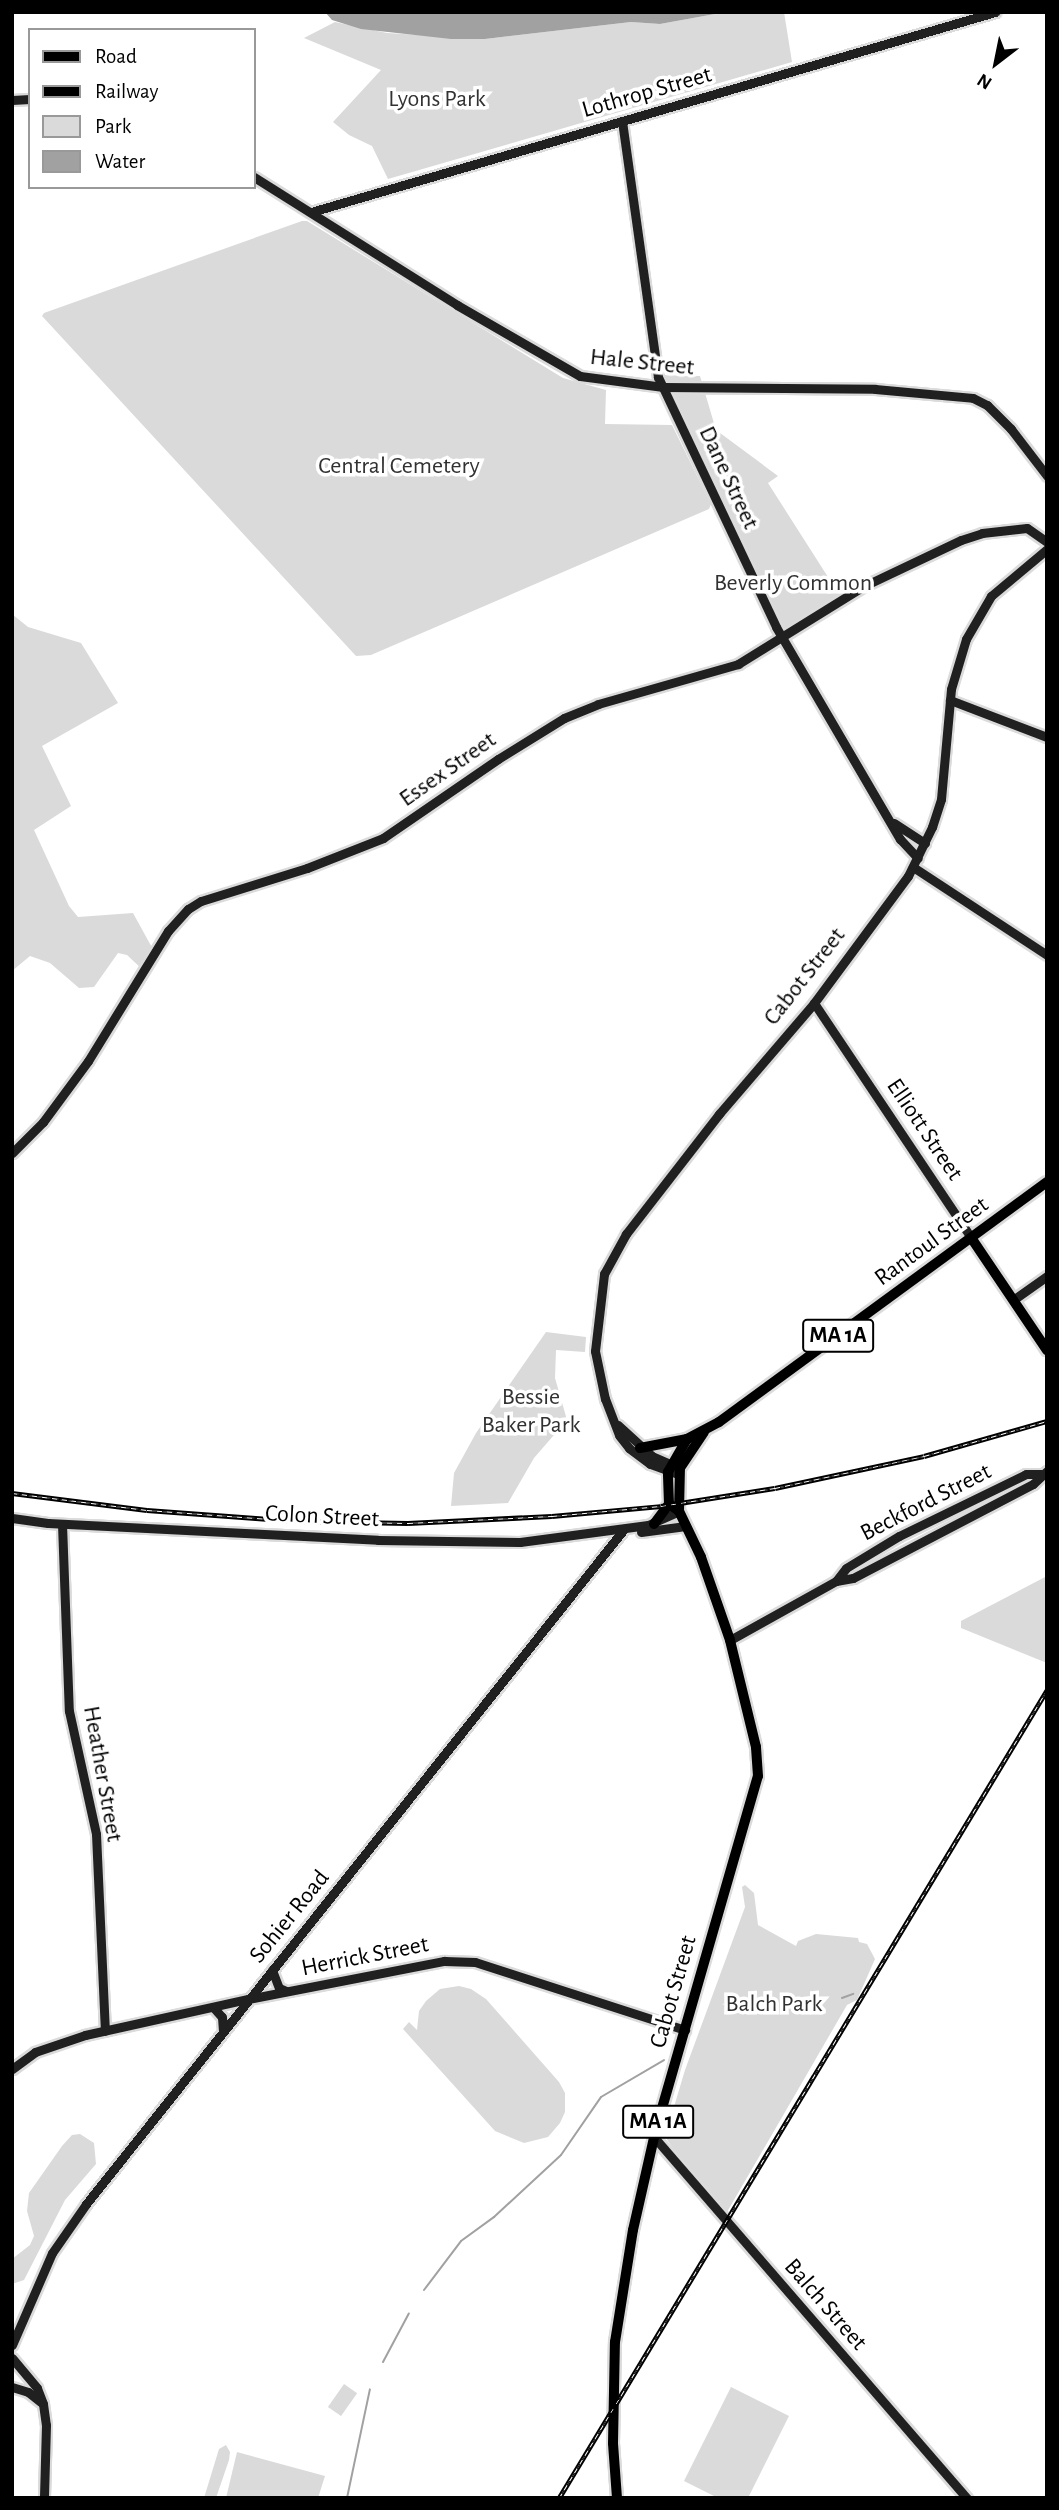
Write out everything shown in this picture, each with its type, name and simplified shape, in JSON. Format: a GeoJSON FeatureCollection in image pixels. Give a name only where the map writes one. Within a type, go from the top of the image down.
{"type":"FeatureCollection","features":[{"type":"Feature","properties":{"kind":"highway","name":"Rantoul Street"},"geometry":{"type":"LineString","coordinates":[[640,1448],[687,1439],[704,1432],[1047,1182]]}},
{"type":"Feature","properties":{"kind":"highway","name":"Rantoul Street"},"geometry":{"type":"LineString","coordinates":[[674,1470],[704,1432]]}},
{"type":"Feature","properties":{"kind":"highway"},"geometry":{"type":"LineString","coordinates":[[674,1470],[687,1439]]}},
{"type":"Feature","properties":{"kind":"highway","name":"Cabot Street"},"geometry":{"type":"LineString","coordinates":[[617,2498],[613,2432],[615,2342],[633,2230],[654,2137],[758,1776],[756,1747],[730,1640],[701,1557],[674,1508],[674,1470]]}},
{"type":"Feature","properties":{"kind":"highway"},"geometry":{"type":"LineString","coordinates":[[654,1524],[674,1508]]}},
{"type":"Feature","properties":{"kind":"main road","name":"Lothrop Street"},"geometry":{"type":"LineString","coordinates":[[311,212],[995,12]]}},
{"type":"Feature","properties":{"kind":"main road","name":"Dane Street"},"geometry":{"type":"LineString","coordinates":[[622,121],[656,366],[663,387],[782,636],[916,862],[1047,955]]}},
{"type":"Feature","properties":{"kind":"main road","name":"Hale Street"},"geometry":{"type":"LineString","coordinates":[[256,178],[570,372],[601,381],[663,387],[875,389],[973,398],[987,405],[1011,429],[1047,477]]}},
{"type":"Feature","properties":{"kind":"main road","name":"Essex Street"},"geometry":{"type":"LineString","coordinates":[[12,1153],[63,1097],[111,1026],[167,931],[188,909],[213,897],[307,868],[383,838],[514,748],[576,711],[729,668],[877,579],[961,540],[999,530],[1027,527],[1047,542]]}},
{"type":"Feature","properties":{"kind":"main road","name":"Cabot Street"},"geometry":{"type":"LineString","coordinates":[[674,1470],[650,1464],[632,1450],[620,1435],[598,1374],[595,1351],[600,1285],[608,1264],[626,1234],[678,1166],[814,1003],[916,862],[944,785],[950,700],[957,664],[985,605],[1010,578],[1047,549]]}},
{"type":"Feature","properties":{"kind":"main road"},"geometry":{"type":"LineString","coordinates":[[950,700],[1047,737]]}},
{"type":"Feature","properties":{"kind":"main road","name":"Dane Street"},"geometry":{"type":"LineString","coordinates":[[891,821],[925,843]]}},
{"type":"Feature","properties":{"kind":"main road","name":"Elliott Street"},"geometry":{"type":"LineString","coordinates":[[814,1003],[1047,1350]]}},
{"type":"Feature","properties":{"kind":"main road"},"geometry":{"type":"LineString","coordinates":[[1013,1300],[1047,1276]]}},
{"type":"Feature","properties":{"kind":"main road","name":"Cabot Street"},"geometry":{"type":"LineString","coordinates":[[616,1424],[640,1448],[674,1470]]}},
{"type":"Feature","properties":{"kind":"main road","name":"Beckford Street"},"geometry":{"type":"LineString","coordinates":[[836,1581],[846,1568],[899,1536],[1026,1474],[1044,1473]]}},
{"type":"Feature","properties":{"kind":"main road","name":"Beckford Street"},"geometry":{"type":"LineString","coordinates":[[730,1640],[836,1581],[853,1577],[1033,1484],[1044,1473]]}},
{"type":"Feature","properties":{"kind":"main road","name":"Colon Street"},"geometry":{"type":"LineString","coordinates":[[12,1518],[62,1524],[445,1542],[542,1541],[654,1524]]}},
{"type":"Feature","properties":{"kind":"main road","name":"Heather Street"},"geometry":{"type":"LineString","coordinates":[[62,1524],[69,1711],[96,1834],[104,2031]]}},
{"type":"Feature","properties":{"kind":"main road","name":"Colon Street"},"geometry":{"type":"LineString","coordinates":[[627,1529],[643,1532],[686,1526]]}},
{"type":"Feature","properties":{"kind":"main road","name":"Sohier Road"},"geometry":{"type":"LineString","coordinates":[[12,2345],[59,2242],[223,2030],[627,1529]]}},
{"type":"Feature","properties":{"kind":"main road","name":"Herrick Street"},"geometry":{"type":"LineString","coordinates":[[12,2069],[35,2052],[104,2031],[420,1965],[475,1962],[685,2030]]}},
{"type":"Feature","properties":{"kind":"main road"},"geometry":{"type":"LineString","coordinates":[[272,1970],[279,1987],[286,1991]]}},
{"type":"Feature","properties":{"kind":"main road"},"geometry":{"type":"LineString","coordinates":[[213,2007],[222,2017],[223,2030]]}},
{"type":"Feature","properties":{"kind":"main road","name":"Balch Street"},"geometry":{"type":"LineString","coordinates":[[654,2137],[967,2498]]}},
{"type":"Feature","properties":{"kind":"main road"},"geometry":{"type":"LineString","coordinates":[[12,2358],[37,2388],[43,2404],[46,2425],[44,2498]]}},
{"type":"Feature","properties":{"kind":"main road"},"geometry":{"type":"LineString","coordinates":[[12,2388],[28,2392],[43,2404]]}},
{"type":"Feature","properties":{"kind":"green space","name":"Lyons Park"},"geometry":{"type":"Polygon","coordinates":[[[726,12],[784,12],[792,62],[388,179],[372,146],[349,135],[333,122],[381,70],[304,38],[335,22],[387,33],[485,39],[631,22],[660,24],[726,12]]]}},
{"type":"Feature","properties":{"kind":"green space","name":"Central Cemetery"},"geometry":{"type":"Polygon","coordinates":[[[307,221],[563,378],[606,390],[605,424],[672,425],[711,504],[709,509],[371,655],[356,656],[42,316],[44,313],[307,221]]]}},
{"type":"Feature","properties":{"kind":"green space","name":"Beverly Common"},"geometry":{"type":"Polygon","coordinates":[[[661,375],[700,376],[716,430],[778,476],[768,483],[842,599],[780,634],[661,375]]]}},
{"type":"Feature","properties":{"kind":"green space"},"geometry":{"type":"Polygon","coordinates":[[[12,614],[28,627],[81,643],[118,703],[42,746],[71,806],[34,830],[69,906],[78,917],[133,913],[155,953],[143,970],[127,955],[118,953],[94,987],[79,988],[50,963],[30,956],[12,971],[12,614]]]}},
{"type":"Feature","properties":{"kind":"green space","name":"Bessie Baker Park"},"geometry":{"type":"Polygon","coordinates":[[[546,1332],[586,1337],[585,1352],[556,1350],[555,1378],[567,1420],[534,1458],[508,1503],[451,1506],[454,1473],[476,1433],[546,1332]]]}},
{"type":"Feature","properties":{"kind":"green space"},"geometry":{"type":"Polygon","coordinates":[[[1047,1576],[1047,1663],[961,1628],[961,1621],[1047,1576]]]}},
{"type":"Feature","properties":{"kind":"green space","name":"Balch Park"},"geometry":{"type":"Polygon","coordinates":[[[745,1885],[754,1893],[758,1925],[796,1946],[798,1941],[816,1934],[858,1938],[859,1942],[867,1944],[875,1959],[857,2000],[847,2005],[727,2212],[665,2137],[685,2070],[745,1907],[742,1887],[745,1885]]]}},
{"type":"Feature","properties":{"kind":"green space"},"geometry":{"type":"Polygon","coordinates":[[[459,1986],[471,1989],[486,1999],[559,2082],[565,2093],[565,2112],[548,2137],[524,2143],[495,2131],[403,2029],[409,2022],[417,2030],[419,2011],[426,2001],[440,1989],[459,1986]]]}},
{"type":"Feature","properties":{"kind":"green space"},"geometry":{"type":"Polygon","coordinates":[[[80,2134],[94,2143],[96,2164],[65,2200],[24,2280],[12,2284],[12,2259],[30,2245],[34,2236],[27,2211],[29,2193],[62,2146],[72,2135],[80,2134]]]}},
{"type":"Feature","properties":{"kind":"green space"},"geometry":{"type":"Polygon","coordinates":[[[344,2384],[357,2393],[341,2416],[328,2407],[344,2384]]]}},
{"type":"Feature","properties":{"kind":"green space"},"geometry":{"type":"Polygon","coordinates":[[[731,2387],[789,2416],[748,2498],[718,2498],[684,2481],[731,2387]]]}},
{"type":"Feature","properties":{"kind":"green space"},"geometry":{"type":"Polygon","coordinates":[[[226,2445],[230,2452],[229,2460],[216,2498],[204,2498],[219,2449],[226,2445]]]}},
{"type":"Feature","properties":{"kind":"green space"},"geometry":{"type":"Polygon","coordinates":[[[237,2452],[325,2476],[318,2498],[226,2498],[237,2452]]]}},
{"type":"Feature","properties":{"kind":"water"},"geometry":{"type":"Polygon","coordinates":[[[325,12],[726,12],[660,24],[631,22],[485,39],[451,39],[361,29],[332,20],[325,12]]]}},
{"type":"Feature","properties":{"kind":"waterway"},"geometry":{"type":"LineString","coordinates":[[842,1998],[853,1994]]}},
{"type":"Feature","properties":{"kind":"waterway"},"geometry":{"type":"LineString","coordinates":[[424,2290],[461,2241],[494,2217],[561,2155],[601,2097],[664,2060]]}},
{"type":"Feature","properties":{"kind":"waterway"},"geometry":{"type":"LineString","coordinates":[[383,2362],[409,2313]]}},
{"type":"Feature","properties":{"kind":"waterway"},"geometry":{"type":"LineString","coordinates":[[347,2498],[370,2389]]}},
{"type":"Feature","properties":{"kind":"railway"},"geometry":{"type":"LineString","coordinates":[[12,1493],[147,1510],[297,1521],[408,1523],[552,1516],[661,1506],[775,1488],[924,1456],[1047,1421]]}},
{"type":"Feature","properties":{"kind":"railway"},"geometry":{"type":"LineString","coordinates":[[559,2498],[1047,1690]]}}]}
